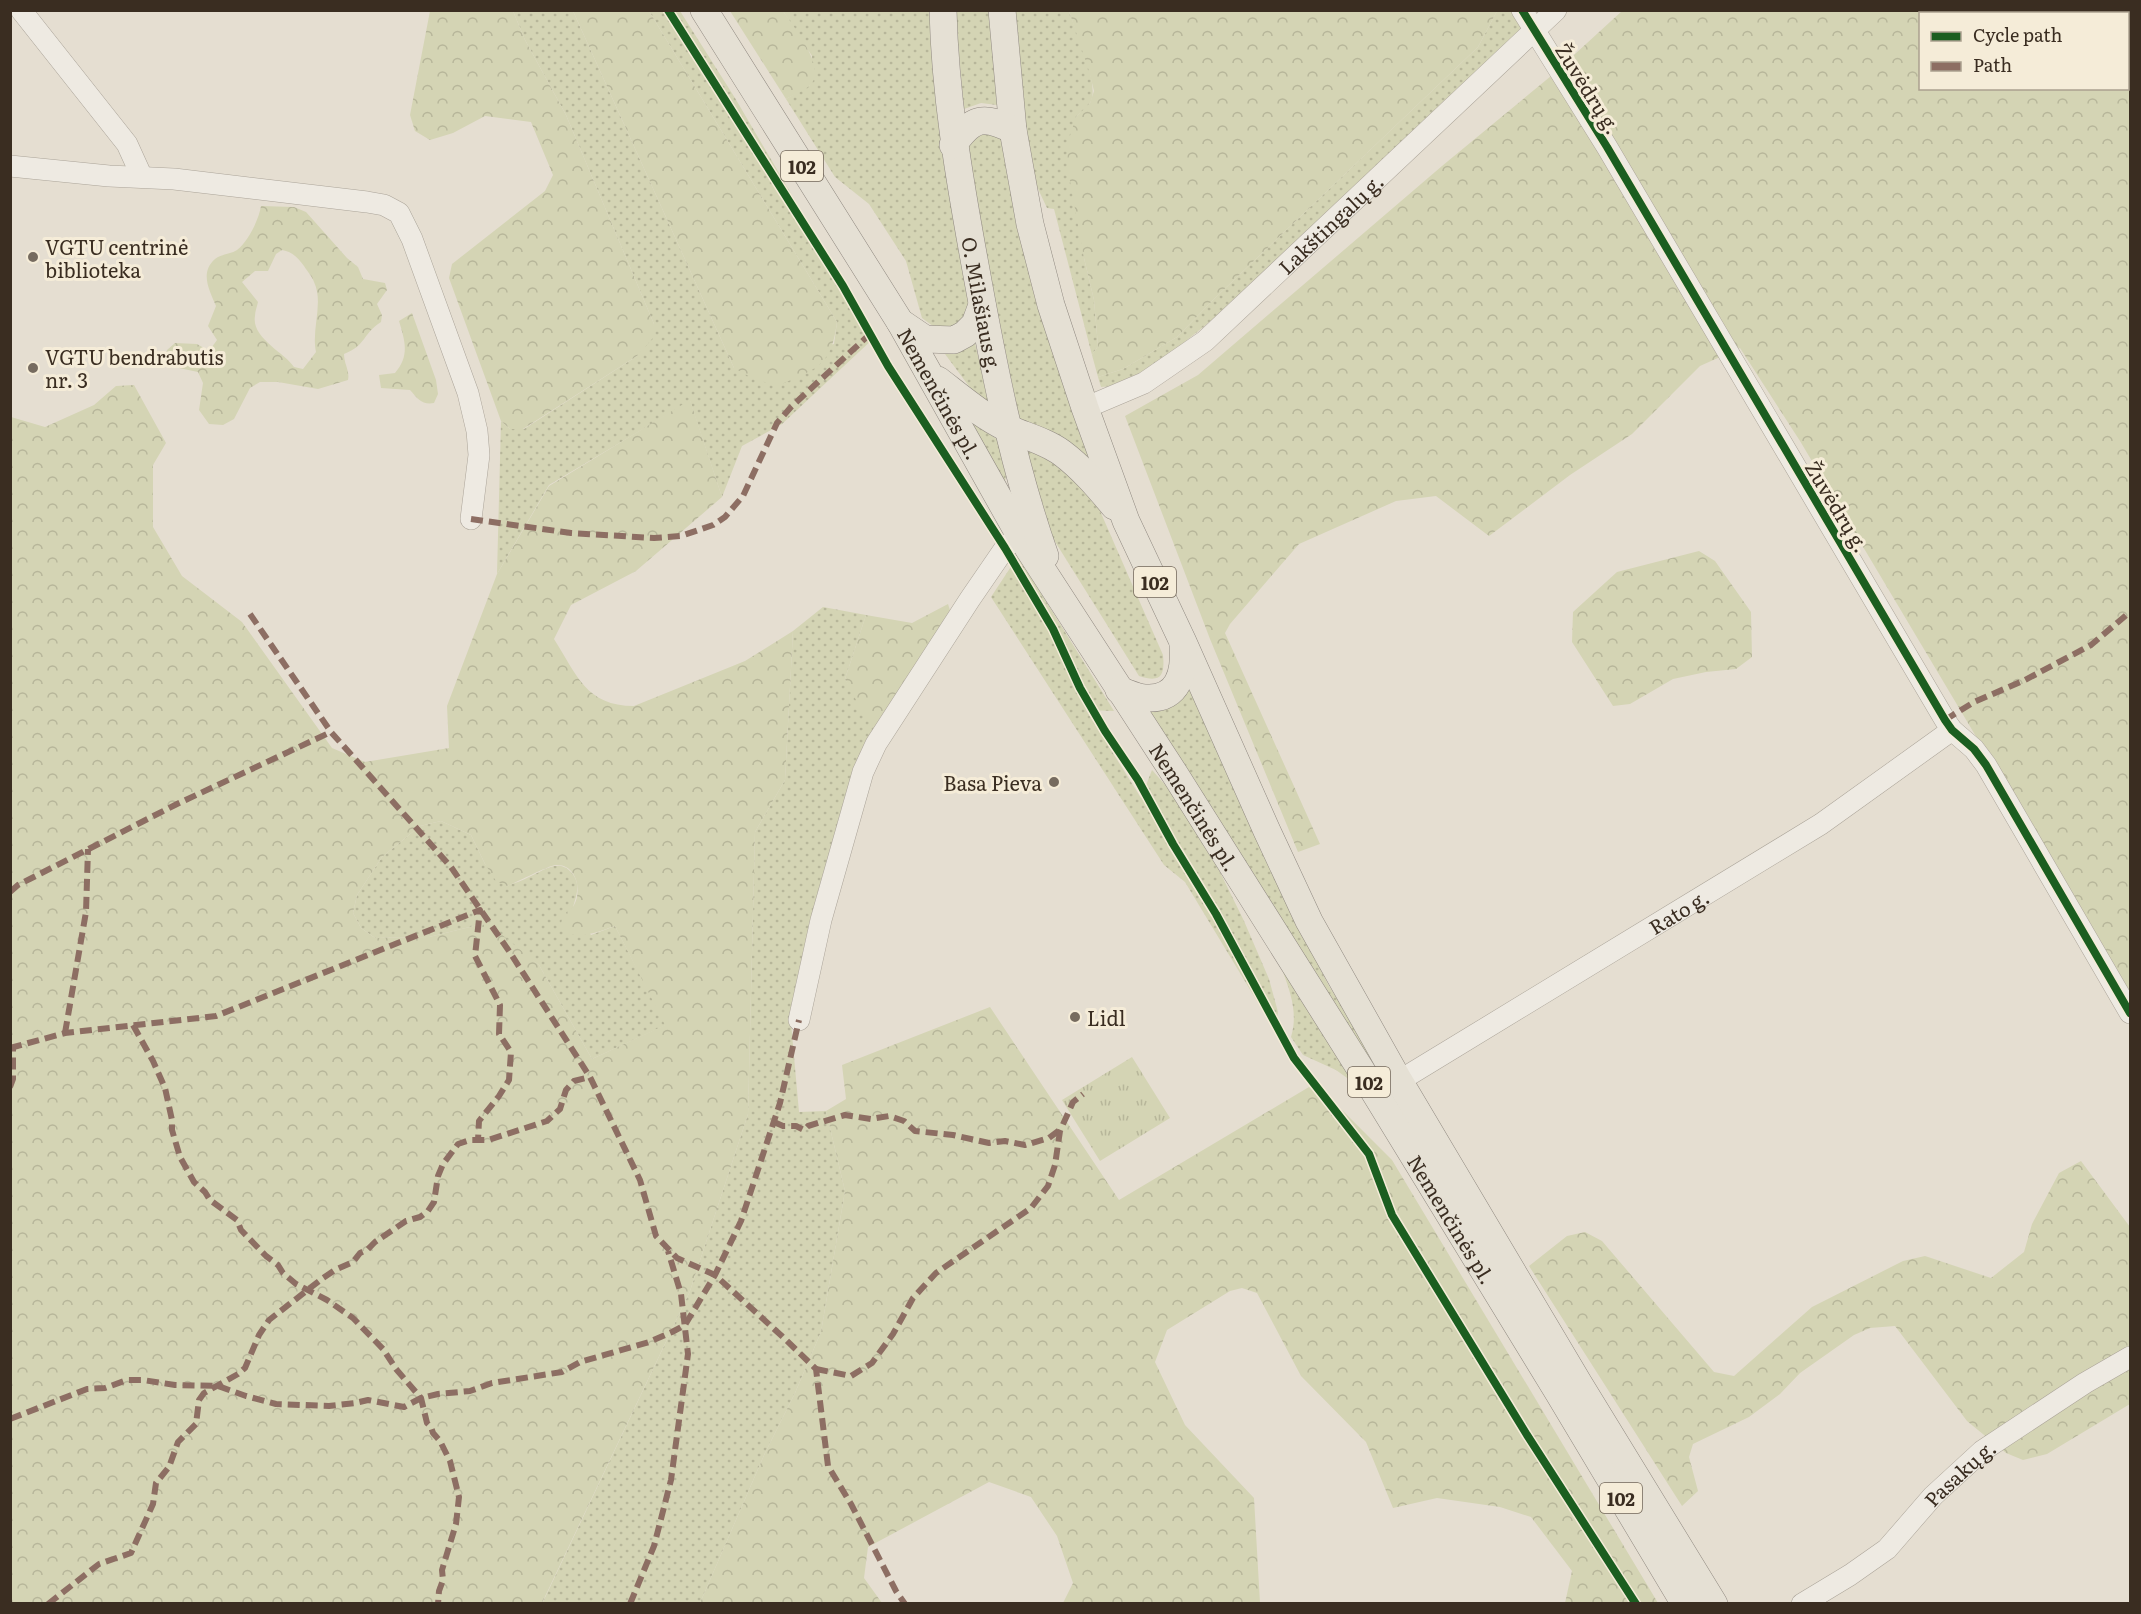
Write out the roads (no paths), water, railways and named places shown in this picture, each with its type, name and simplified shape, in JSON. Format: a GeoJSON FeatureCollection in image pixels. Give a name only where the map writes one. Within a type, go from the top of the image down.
{"type":"FeatureCollection","features":[{"type":"Feature","properties":{"kind":"main road","name":"Nemenčinės pl."},"geometry":{"type":"LineString","coordinates":[[704,10],[900,322],[1018,534],[1362,1070],[1685,1604]]}},
{"type":"Feature","properties":{"kind":"main road","name":"O. Milašiaus g."},"geometry":{"type":"LineString","coordinates":[[943,10],[953,145],[982,305],[1007,428],[1031,517],[1058,594]]}},
{"type":"Feature","properties":{"kind":"main road"},"geometry":{"type":"LineString","coordinates":[[1002,10],[1013,130],[1030,224],[1051,305],[1084,408],[1126,521]]}},
{"type":"Feature","properties":{"kind":"main road"},"geometry":{"type":"LineString","coordinates":[[953,145],[965,128],[980,120],[996,122],[1013,130]]}},
{"type":"Feature","properties":{"kind":"main road"},"geometry":{"type":"LineString","coordinates":[[900,322],[925,339],[954,340],[965,334],[975,324],[982,305]]}},
{"type":"Feature","properties":{"kind":"main road","name":"102"},"geometry":{"type":"LineString","coordinates":[[930,374],[984,415],[1007,428],[1033,437],[1060,451],[1086,473],[1126,521]]}},
{"type":"Feature","properties":{"kind":"main road","name":"Nemenčinės pl."},"geometry":{"type":"LineString","coordinates":[[1126,521],[1309,921],[1400,1081],[1579,1384],[1714,1604]]}},
{"type":"Feature","properties":{"kind":"main road"},"geometry":{"type":"LineString","coordinates":[[1119,690],[1144,698],[1160,697],[1172,691],[1182,674],[1183,642]]}},
{"type":"Feature","properties":{"kind":"street"},"geometry":{"type":"LineString","coordinates":[[21,10],[127,144],[142,177]]}},
{"type":"Feature","properties":{"kind":"street","name":"Žuvėdrų g."},"geometry":{"type":"LineString","coordinates":[[1522,10],[1607,147],[1952,730],[1974,749],[1986,765],[2130,1013]]}},
{"type":"Feature","properties":{"kind":"street","name":"Lakštingalų g."},"geometry":{"type":"LineString","coordinates":[[1084,408],[1144,383],[1205,341],[1556,10]]}},
{"type":"Feature","properties":{"kind":"street"},"geometry":{"type":"LineString","coordinates":[[10,166],[174,179],[367,202],[399,213],[412,239],[468,393],[477,432],[479,455],[471,519]]}},
{"type":"Feature","properties":{"kind":"street"},"geometry":{"type":"LineString","coordinates":[[799,1020],[821,920],[863,772],[876,744],[970,599],[1005,548],[1018,534]]}},
{"type":"Feature","properties":{"kind":"street","name":"Rato g."},"geometry":{"type":"LineString","coordinates":[[1400,1081],[1821,824],[1952,730]]}},
{"type":"Feature","properties":{"kind":"street","name":"Pasakų g."},"geometry":{"type":"LineString","coordinates":[[1802,1604],[1887,1549],[1933,1496],[1982,1451],[2085,1383],[2130,1357]]}},
{"type":"Feature","properties":{"kind":"place","name":"VGTU centrinė biblioteka"},"geometry":{"type":"Point","coordinates":[33,257]}},
{"type":"Feature","properties":{"kind":"place","name":"VGTU bendrabutis nr. 3"},"geometry":{"type":"Point","coordinates":[33,368]}},
{"type":"Feature","properties":{"kind":"place","name":"Basa Pieva"},"geometry":{"type":"Point","coordinates":[1054,782]}},
{"type":"Feature","properties":{"kind":"place","name":"Lidl"},"geometry":{"type":"Point","coordinates":[1075,1017]}}]}
